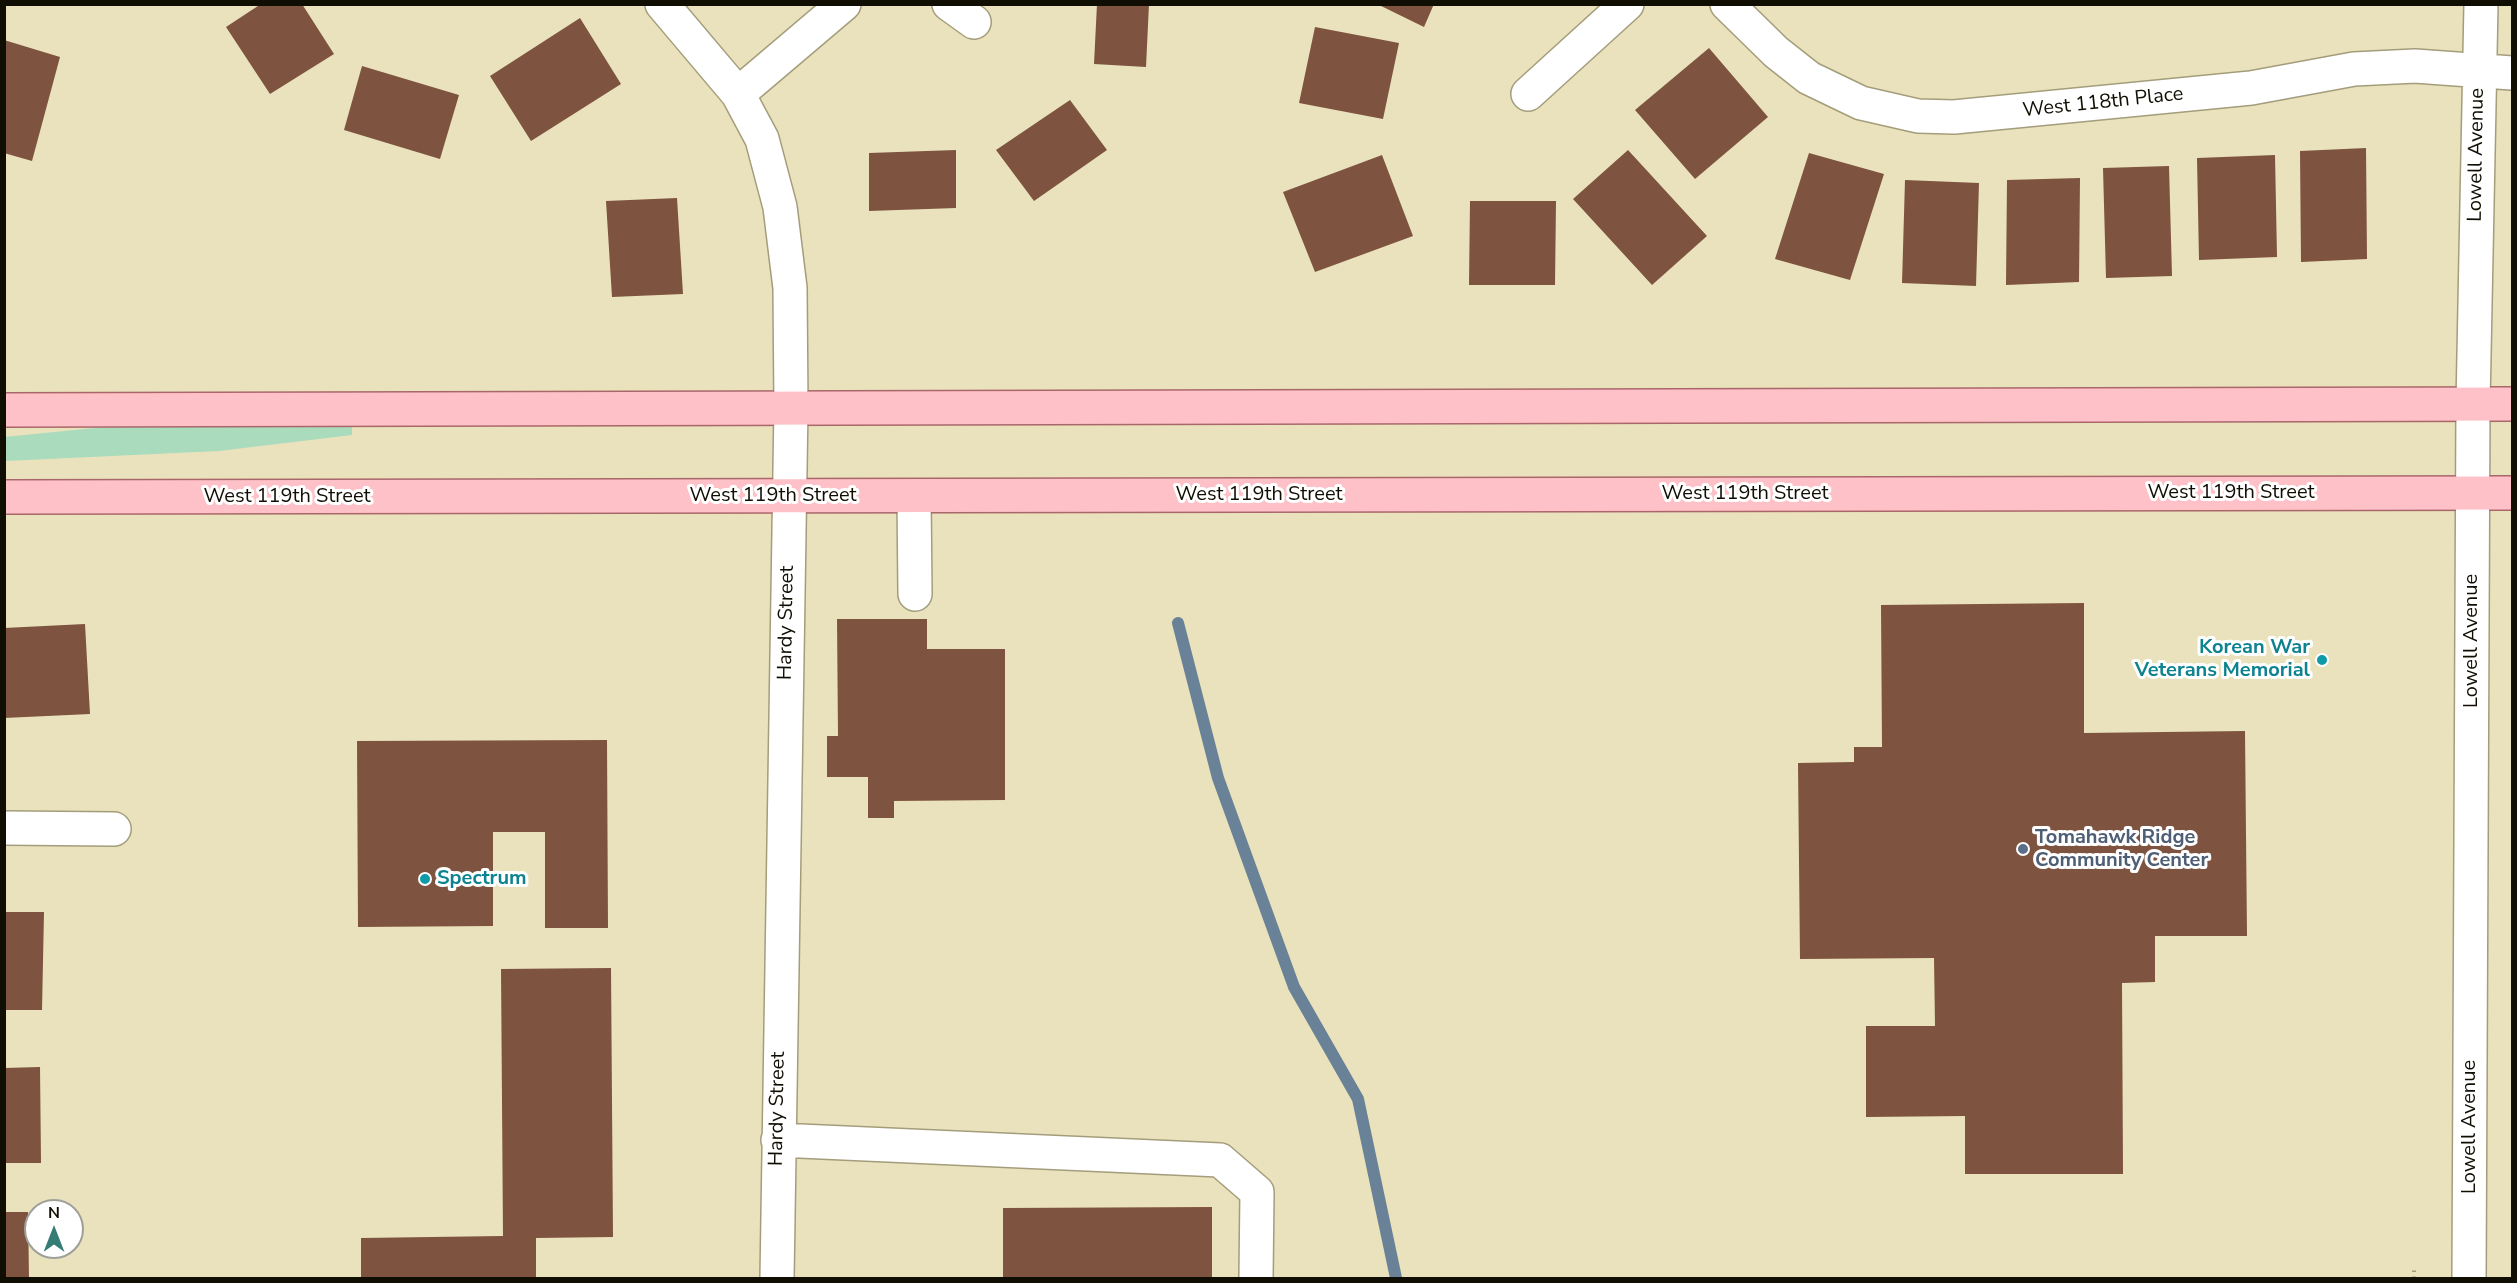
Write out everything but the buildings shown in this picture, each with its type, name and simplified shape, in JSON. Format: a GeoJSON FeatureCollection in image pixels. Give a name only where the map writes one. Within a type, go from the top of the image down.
{"type":"FeatureCollection","features":[{"type":"Feature","properties":{"kind":"main road"},"geometry":{"type":"LineString","coordinates":[[4,410],[2512,404]]}},
{"type":"Feature","properties":{"kind":"main road","name":"West 119th Street"},"geometry":{"type":"LineString","coordinates":[[4,497],[2512,493]]}},
{"type":"Feature","properties":{"kind":"street","name":"Hardy Street"},"geometry":{"type":"LineString","coordinates":[[662,4],[738,94],[762,139],[780,207],[790,288],[790,496],[777,1278]]}},
{"type":"Feature","properties":{"kind":"street"},"geometry":{"type":"LineString","coordinates":[[738,94],[844,4]]}},
{"type":"Feature","properties":{"kind":"street"},"geometry":{"type":"LineString","coordinates":[[1528,94],[1627,4]]}},
{"type":"Feature","properties":{"kind":"street","name":"West 118th Place"},"geometry":{"type":"LineString","coordinates":[[1726,4],[1776,52],[1809,78],[1861,103],[1918,116],[1954,117],[2252,88],[2354,69],[2415,66],[2512,73]]}},
{"type":"Feature","properties":{"kind":"street","name":"Lowell Avenue"},"geometry":{"type":"LineString","coordinates":[[2469,1278],[2472,493],[2481,4]]}},
{"type":"Feature","properties":{"kind":"street"},"geometry":{"type":"LineString","coordinates":[[914,496],[915,594]]}},
{"type":"Feature","properties":{"kind":"street"},"geometry":{"type":"LineString","coordinates":[[4,828],[114,829]]}},
{"type":"Feature","properties":{"kind":"street"},"geometry":{"type":"LineString","coordinates":[[778,1140],[1220,1160],[1257,1192],[1256,1278]]}},
{"type":"Feature","properties":{"kind":"path"},"geometry":{"type":"LineString","coordinates":[[2414,1278],[2415,1266]]}},
{"type":"Feature","properties":{"kind":"green space"},"geometry":{"type":"Polygon","coordinates":[[[125,425],[352,426],[352,435],[219,451],[5,461],[4,437],[125,425]]]}},
{"type":"Feature","properties":{"kind":"waterway"},"geometry":{"type":"LineString","coordinates":[[1178,623],[1218,778],[1294,987],[1358,1099],[1396,1278]]}},
{"type":"Feature","properties":{"kind":"place","name":"Korean War Veterans Memorial"},"geometry":{"type":"Point","coordinates":[2322,660]}},
{"type":"Feature","properties":{"kind":"place","name":"Tomahawk Ridge Community Center"},"geometry":{"type":"Point","coordinates":[2023,849]}},
{"type":"Feature","properties":{"kind":"place","name":"Spectrum"},"geometry":{"type":"Point","coordinates":[425,879]}}]}
